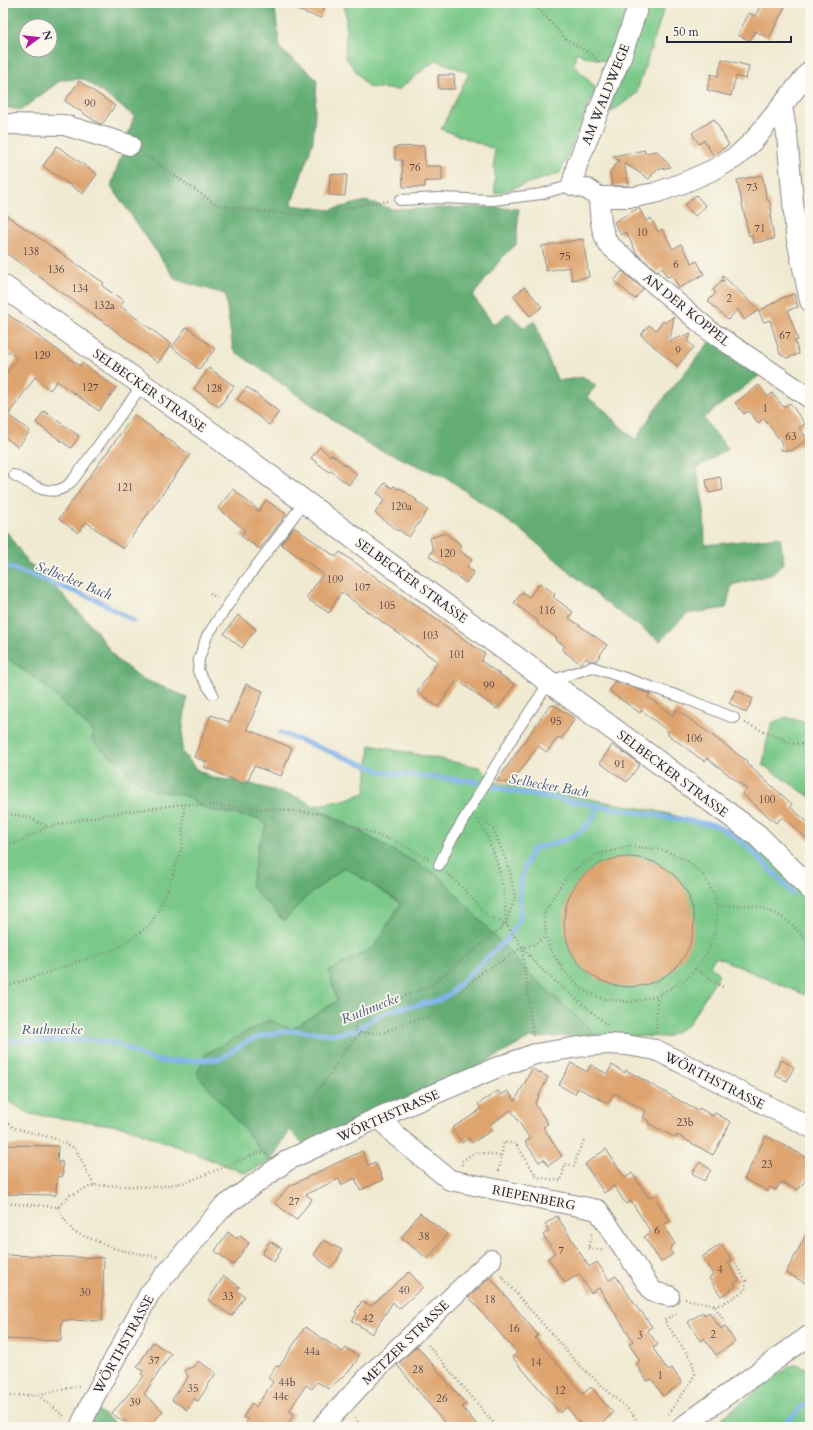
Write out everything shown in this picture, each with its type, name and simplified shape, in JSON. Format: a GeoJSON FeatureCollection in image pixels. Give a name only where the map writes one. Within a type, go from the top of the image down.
{"type":"FeatureCollection","features":[{"type":"Feature","properties":{"kind":"main road","name":"SELBECKER STRASSE"},"geometry":{"type":"LineString","coordinates":[[3,286],[143,384],[550,681],[757,835],[810,888]]}},
{"type":"Feature","properties":{"kind":"street","name":"AM WALDWEGE"},"geometry":{"type":"LineString","coordinates":[[572,185],[577,165],[620,60],[639,3]]}},
{"type":"Feature","properties":{"kind":"street"},"geometry":{"type":"LineString","coordinates":[[572,185],[587,189],[599,197],[634,197],[654,193],[683,183],[715,169],[736,156],[754,140],[810,72]]}},
{"type":"Feature","properties":{"kind":"street"},"geometry":{"type":"LineString","coordinates":[[782,106],[787,135],[796,235],[810,301]]}},
{"type":"Feature","properties":{"kind":"street"},"geometry":{"type":"LineString","coordinates":[[3,124],[64,126],[130,145]]}},
{"type":"Feature","properties":{"kind":"street","name":"AN DER KOPPEL"},"geometry":{"type":"LineString","coordinates":[[599,197],[602,233],[608,244],[710,331],[810,398]]}},
{"type":"Feature","properties":{"kind":"street","name":"WÖRTHSTRASSE"},"geometry":{"type":"LineString","coordinates":[[73,1422],[103,1380],[150,1293],[222,1208],[288,1160],[380,1116],[498,1067],[535,1054],[607,1044],[626,1045],[656,1050],[809,1126]]}},
{"type":"Feature","properties":{"kind":"street","name":"RIEPENBERG"},"geometry":{"type":"LineString","coordinates":[[380,1116],[395,1136],[450,1180],[598,1210],[653,1292],[669,1296]]}},
{"type":"Feature","properties":{"kind":"street","name":"METZER STRASSE"},"geometry":{"type":"LineString","coordinates":[[322,1427],[370,1375],[489,1261]]}},
{"type":"Feature","properties":{"kind":"street"},"geometry":{"type":"LineString","coordinates":[[674,1422],[810,1337]]}},
{"type":"Feature","properties":{"kind":"lane"},"geometry":{"type":"LineString","coordinates":[[400,200],[439,198],[493,200],[541,194],[572,185]]}},
{"type":"Feature","properties":{"kind":"lane"},"geometry":{"type":"LineString","coordinates":[[14,474],[46,491],[54,491],[64,488],[73,480],[143,384]]}},
{"type":"Feature","properties":{"kind":"lane"},"geometry":{"type":"LineString","coordinates":[[212,694],[198,671],[200,655],[207,636],[234,596],[305,502]]}},
{"type":"Feature","properties":{"kind":"lane"},"geometry":{"type":"LineString","coordinates":[[439,865],[449,844],[514,734],[550,681],[592,667],[687,699],[734,718]]}},
{"type":"Feature","properties":{"kind":"path"},"geometry":{"type":"LineString","coordinates":[[533,3],[566,39],[594,56],[612,77]]}},
{"type":"Feature","properties":{"kind":"path"},"geometry":{"type":"LineString","coordinates":[[130,145],[217,205],[274,214],[320,216],[364,204],[400,200]]}},
{"type":"Feature","properties":{"kind":"path"},"geometry":{"type":"LineString","coordinates":[[734,718],[791,743],[810,745]]}},
{"type":"Feature","properties":{"kind":"path"},"geometry":{"type":"LineString","coordinates":[[3,845],[16,843],[47,827],[109,814],[184,804],[274,809],[321,814],[399,843],[439,865],[463,888],[487,916],[506,924]]}},
{"type":"Feature","properties":{"kind":"path"},"geometry":{"type":"LineString","coordinates":[[3,984],[12,985],[118,948],[151,924],[169,887],[182,846],[184,804]]}},
{"type":"Feature","properties":{"kind":"path"},"geometry":{"type":"LineString","coordinates":[[471,808],[487,835],[498,865],[504,900],[506,924],[522,947],[541,969],[609,1027]]}},
{"type":"Feature","properties":{"kind":"path"},"geometry":{"type":"LineString","coordinates":[[471,808],[494,830],[510,872],[516,897],[506,924],[430,986],[358,1015],[355,1030],[360,1033],[382,1032],[434,1016],[484,971],[522,947],[533,945],[546,937]]}},
{"type":"Feature","properties":{"kind":"path"},"geometry":{"type":"LineString","coordinates":[[3,813],[28,817],[47,827]]}},
{"type":"Feature","properties":{"kind":"path"},"geometry":{"type":"LineString","coordinates":[[630,846],[663,850],[686,860],[703,875],[714,895],[717,907],[716,928],[708,952],[688,978],[657,996],[630,1002],[603,999],[583,990],[564,971],[550,950],[546,937],[544,913],[570,873],[596,855],[630,846]]}},
{"type":"Feature","properties":{"kind":"path"},"geometry":{"type":"LineString","coordinates":[[717,907],[748,905],[763,907],[786,920],[810,944]]}},
{"type":"Feature","properties":{"kind":"path"},"geometry":{"type":"LineString","coordinates":[[522,947],[535,1054]]}},
{"type":"Feature","properties":{"kind":"path"},"geometry":{"type":"LineString","coordinates":[[695,969],[723,987]]}},
{"type":"Feature","properties":{"kind":"path"},"geometry":{"type":"LineString","coordinates":[[656,1050],[657,996]]}},
{"type":"Feature","properties":{"kind":"path"},"geometry":{"type":"LineString","coordinates":[[325,1143],[315,1132],[311,1114],[315,1094],[330,1074],[344,1050],[360,1033]]}},
{"type":"Feature","properties":{"kind":"path"},"geometry":{"type":"LineString","coordinates":[[3,1118],[14,1128],[53,1138],[75,1148],[94,1185]]}},
{"type":"Feature","properties":{"kind":"path"},"geometry":{"type":"LineString","coordinates":[[500,1163],[504,1142],[516,1144],[537,1177],[561,1181],[565,1164],[575,1166],[577,1155],[584,1140]]}},
{"type":"Feature","properties":{"kind":"path"},"geometry":{"type":"LineString","coordinates":[[3,1203],[58,1206],[70,1195],[94,1185],[156,1187],[187,1182],[260,1152],[288,1160]]}},
{"type":"Feature","properties":{"kind":"path"},"geometry":{"type":"LineString","coordinates":[[459,1182],[462,1161],[476,1152],[501,1156]]}},
{"type":"Feature","properties":{"kind":"path"},"geometry":{"type":"LineString","coordinates":[[58,1206],[66,1222],[74,1232],[119,1250],[161,1258],[182,1255]]}},
{"type":"Feature","properties":{"kind":"path"},"geometry":{"type":"LineString","coordinates":[[588,1230],[592,1235],[588,1248],[604,1251]]}},
{"type":"Feature","properties":{"kind":"path"},"geometry":{"type":"LineString","coordinates":[[489,1261],[577,1363],[630,1411],[642,1427]]}},
{"type":"Feature","properties":{"kind":"path"},"geometry":{"type":"LineString","coordinates":[[669,1296],[721,1305],[745,1290],[746,1281],[735,1263]]}},
{"type":"Feature","properties":{"kind":"path"},"geometry":{"type":"LineString","coordinates":[[669,1296],[678,1312],[664,1320],[692,1362],[695,1374],[687,1388],[674,1422]]}},
{"type":"Feature","properties":{"kind":"path"},"geometry":{"type":"LineString","coordinates":[[714,1305],[726,1324]]}},
{"type":"Feature","properties":{"kind":"path"},"geometry":{"type":"LineString","coordinates":[[416,1331],[497,1427]]}},
{"type":"Feature","properties":{"kind":"path"},"geometry":{"type":"LineString","coordinates":[[3,1396],[37,1395],[103,1380]]}},
{"type":"Feature","properties":{"kind":"path"},"geometry":{"type":"LineString","coordinates":[[37,1395],[73,1422]]}},
{"type":"Feature","properties":{"kind":"green space"},"geometry":{"type":"Polygon","coordinates":[[[3,3],[270,3],[275,8],[280,49],[317,80],[313,142],[291,205],[330,210],[366,201],[392,209],[483,207],[519,209],[516,245],[504,255],[473,296],[494,325],[508,313],[524,328],[535,321],[546,354],[558,381],[584,377],[596,386],[587,397],[607,412],[610,417],[636,440],[653,412],[711,340],[764,372],[703,418],[728,449],[697,468],[704,509],[705,545],[780,537],[784,563],[773,574],[732,585],[726,608],[687,614],[660,641],[605,602],[526,534],[447,478],[369,445],[233,350],[225,294],[176,280],[111,186],[134,116],[84,79],[61,80],[21,110],[3,107],[3,3]]]}},
{"type":"Feature","properties":{"kind":"green space"},"geometry":{"type":"Polygon","coordinates":[[[344,3],[666,3],[636,94],[610,113],[616,81],[622,64],[586,57],[576,52],[574,65],[596,88],[560,173],[495,194],[494,149],[441,129],[469,73],[436,60],[398,90],[368,87],[345,57],[346,17],[344,3]]]}},
{"type":"Feature","properties":{"kind":"green space"},"geometry":{"type":"Polygon","coordinates":[[[7,532],[28,563],[39,570],[94,628],[117,660],[143,679],[187,697],[183,726],[182,752],[196,769],[213,778],[244,782],[300,798],[438,875],[528,972],[596,1035],[530,1038],[466,1073],[303,1144],[290,1130],[270,1162],[197,1074],[205,1054],[269,1020],[292,1029],[337,1001],[329,971],[374,947],[401,903],[345,867],[305,898],[284,921],[251,887],[258,846],[267,825],[259,819],[206,809],[186,796],[153,790],[133,779],[124,765],[106,753],[92,740],[93,731],[39,681],[3,655],[3,533],[7,532]]]}},
{"type":"Feature","properties":{"kind":"green space"},"geometry":{"type":"Polygon","coordinates":[[[3,655],[39,681],[93,731],[106,753],[124,765],[133,779],[186,796],[206,809],[259,819],[267,825],[258,846],[284,921],[305,898],[345,867],[401,904],[374,947],[329,971],[337,1001],[292,1029],[245,1130],[270,1162],[245,1173],[126,1127],[30,1114],[3,1098],[3,655]]]}},
{"type":"Feature","properties":{"kind":"green space"},"geometry":{"type":"Polygon","coordinates":[[[786,717],[810,724],[810,797],[763,765],[766,745],[772,723],[786,717]]]}},
{"type":"Feature","properties":{"kind":"green space"},"geometry":{"type":"Polygon","coordinates":[[[370,745],[479,767],[494,782],[657,811],[742,833],[810,895],[810,997],[716,957],[710,965],[719,974],[688,1025],[667,1037],[596,1035],[528,972],[438,875],[313,806],[343,800],[365,793],[370,745]]]}},
{"type":"Feature","properties":{"kind":"green space"},"geometry":{"type":"Polygon","coordinates":[[[797,1364],[806,1368],[810,1373],[810,1427],[711,1427],[763,1385],[791,1366],[797,1364]]]}},
{"type":"Feature","properties":{"kind":"green space"},"geometry":{"type":"Polygon","coordinates":[[[91,1404],[119,1427],[109,1427],[104,1423],[97,1427],[84,1419],[91,1404]]]}},
{"type":"Feature","properties":{"kind":"building"},"geometry":{"type":"Polygon","coordinates":[[[283,3],[326,3],[321,18],[282,5],[283,3]]]}},
{"type":"Feature","properties":{"kind":"building"},"geometry":{"type":"Polygon","coordinates":[[[762,3],[787,3],[769,38],[755,31],[750,41],[738,35],[749,13],[755,16],[762,3]]]}},
{"type":"Feature","properties":{"kind":"building"},"geometry":{"type":"Polygon","coordinates":[[[722,59],[749,66],[746,79],[736,76],[731,96],[707,90],[711,74],[718,76],[722,59]]]}},
{"type":"Feature","properties":{"kind":"building"},"geometry":{"type":"Polygon","coordinates":[[[438,75],[454,75],[455,89],[439,89],[438,75]]]}},
{"type":"Feature","properties":{"kind":"building"},"geometry":{"type":"Polygon","coordinates":[[[79,81],[115,106],[102,124],[98,123],[65,101],[79,81]]]}},
{"type":"Feature","properties":{"kind":"building"},"geometry":{"type":"Polygon","coordinates":[[[714,119],[729,145],[713,155],[704,140],[699,144],[692,133],[714,119]]]}},
{"type":"Feature","properties":{"kind":"building"},"geometry":{"type":"Polygon","coordinates":[[[57,146],[97,174],[83,194],[43,166],[57,146]]]}},
{"type":"Feature","properties":{"kind":"building"},"geometry":{"type":"Polygon","coordinates":[[[424,146],[425,166],[442,166],[442,181],[425,181],[425,187],[403,187],[402,160],[395,160],[395,147],[424,146]]]}},
{"type":"Feature","properties":{"kind":"building"},"geometry":{"type":"Polygon","coordinates":[[[645,150],[645,153],[657,151],[671,167],[656,170],[649,179],[624,163],[629,186],[612,186],[610,172],[619,160],[613,156],[645,150]]]}},
{"type":"Feature","properties":{"kind":"building"},"geometry":{"type":"Polygon","coordinates":[[[330,174],[347,175],[345,196],[329,195],[330,174]]]}},
{"type":"Feature","properties":{"kind":"building"},"geometry":{"type":"Polygon","coordinates":[[[762,175],[767,200],[769,200],[771,208],[772,215],[770,215],[774,239],[753,243],[752,235],[749,236],[737,180],[762,175]]]}},
{"type":"Feature","properties":{"kind":"building"},"geometry":{"type":"Polygon","coordinates":[[[696,195],[706,206],[695,216],[685,205],[696,195]]]}},
{"type":"Feature","properties":{"kind":"building"},"geometry":{"type":"Polygon","coordinates":[[[639,208],[646,221],[651,218],[658,232],[662,229],[673,249],[681,244],[692,263],[697,261],[704,274],[679,288],[672,275],[667,277],[662,267],[658,272],[637,254],[626,232],[621,235],[614,222],[639,208]]]}},
{"type":"Feature","properties":{"kind":"building"},"geometry":{"type":"Polygon","coordinates":[[[3,213],[104,283],[102,286],[124,301],[120,306],[171,344],[158,363],[108,325],[3,251],[3,213]]]}},
{"type":"Feature","properties":{"kind":"building"},"geometry":{"type":"Polygon","coordinates":[[[583,239],[589,277],[572,280],[570,267],[546,271],[542,246],[583,239]]]}},
{"type":"Feature","properties":{"kind":"building"},"geometry":{"type":"Polygon","coordinates":[[[622,271],[643,289],[635,299],[614,281],[622,271]]]}},
{"type":"Feature","properties":{"kind":"building"},"geometry":{"type":"Polygon","coordinates":[[[723,276],[759,310],[744,320],[738,309],[728,320],[708,301],[716,293],[713,290],[722,280],[724,282],[722,278],[723,276]]]}},
{"type":"Feature","properties":{"kind":"building"},"geometry":{"type":"Polygon","coordinates":[[[525,287],[542,307],[530,316],[513,296],[525,287]]]}},
{"type":"Feature","properties":{"kind":"building"},"geometry":{"type":"Polygon","coordinates":[[[794,294],[798,307],[788,310],[798,340],[795,341],[799,354],[787,358],[780,354],[770,320],[764,322],[759,311],[782,298],[794,294]]]}},
{"type":"Feature","properties":{"kind":"building"},"geometry":{"type":"Polygon","coordinates":[[[3,311],[80,366],[82,363],[116,388],[99,411],[57,381],[50,390],[35,377],[8,415],[30,431],[18,447],[3,436],[3,378],[17,358],[3,348],[3,311]]]}},
{"type":"Feature","properties":{"kind":"building"},"geometry":{"type":"Polygon","coordinates":[[[674,316],[670,341],[691,333],[688,342],[694,347],[677,366],[641,335],[649,325],[656,330],[663,321],[665,323],[674,316]]]}},
{"type":"Feature","properties":{"kind":"building"},"geometry":{"type":"Polygon","coordinates":[[[187,327],[215,349],[199,369],[172,347],[187,327]]]}},
{"type":"Feature","properties":{"kind":"building"},"geometry":{"type":"Polygon","coordinates":[[[209,368],[234,386],[219,407],[194,389],[209,368]]]}},
{"type":"Feature","properties":{"kind":"building"},"geometry":{"type":"Polygon","coordinates":[[[759,385],[768,397],[772,393],[783,407],[790,403],[805,424],[799,428],[808,439],[791,451],[781,450],[782,443],[764,418],[758,423],[749,411],[744,414],[735,403],[759,385]]]}},
{"type":"Feature","properties":{"kind":"building"},"geometry":{"type":"Polygon","coordinates":[[[247,387],[279,412],[269,425],[237,399],[247,387]]]}},
{"type":"Feature","properties":{"kind":"building"},"geometry":{"type":"Polygon","coordinates":[[[44,411],[79,436],[71,448],[36,423],[44,411]]]}},
{"type":"Feature","properties":{"kind":"building"},"geometry":{"type":"Polygon","coordinates":[[[134,415],[190,455],[123,549],[86,522],[78,533],[59,519],[134,415]]]}},
{"type":"Feature","properties":{"kind":"building"},"geometry":{"type":"Polygon","coordinates":[[[320,447],[330,456],[331,454],[357,474],[349,485],[311,458],[320,447]]]}},
{"type":"Feature","properties":{"kind":"building"},"geometry":{"type":"Polygon","coordinates":[[[720,477],[723,490],[709,493],[706,480],[720,477]]]}},
{"type":"Feature","properties":{"kind":"building"},"geometry":{"type":"Polygon","coordinates":[[[385,483],[392,488],[394,486],[398,489],[400,488],[428,510],[409,537],[399,530],[398,531],[375,513],[385,499],[377,493],[385,483]]]}},
{"type":"Feature","properties":{"kind":"building"},"geometry":{"type":"Polygon","coordinates":[[[233,489],[259,511],[266,500],[286,514],[260,549],[241,536],[245,530],[218,508],[233,489]]]}},
{"type":"Feature","properties":{"kind":"building"},"geometry":{"type":"Polygon","coordinates":[[[294,527],[336,557],[340,552],[485,654],[481,661],[515,685],[497,709],[457,680],[438,707],[417,692],[438,662],[341,592],[329,613],[306,598],[323,574],[281,544],[294,527]]]}},
{"type":"Feature","properties":{"kind":"building"},"geometry":{"type":"Polygon","coordinates":[[[445,533],[460,544],[461,552],[472,560],[467,567],[474,572],[466,583],[429,556],[433,550],[430,538],[445,533]]]}},
{"type":"Feature","properties":{"kind":"building"},"geometry":{"type":"Polygon","coordinates":[[[540,583],[555,594],[553,597],[573,612],[569,618],[607,645],[596,661],[590,661],[586,658],[581,664],[562,650],[565,646],[556,640],[557,638],[514,603],[522,592],[529,597],[540,583]]]}},
{"type":"Feature","properties":{"kind":"building"},"geometry":{"type":"Polygon","coordinates":[[[238,615],[256,629],[242,648],[224,634],[238,615]]]}},
{"type":"Feature","properties":{"kind":"building"},"geometry":{"type":"Polygon","coordinates":[[[615,681],[650,694],[648,697],[673,716],[676,709],[747,761],[746,763],[792,804],[790,807],[810,824],[810,841],[782,817],[776,823],[742,794],[747,789],[707,758],[705,762],[667,734],[669,732],[641,710],[640,713],[609,691],[615,681]]]}},
{"type":"Feature","properties":{"kind":"building"},"geometry":{"type":"Polygon","coordinates":[[[246,684],[263,691],[247,729],[292,748],[281,776],[254,766],[246,785],[204,767],[207,762],[194,757],[211,715],[230,722],[246,684]]]}},
{"type":"Feature","properties":{"kind":"building"},"geometry":{"type":"Polygon","coordinates":[[[736,690],[753,699],[746,713],[729,703],[736,690]]]}},
{"type":"Feature","properties":{"kind":"building"},"geometry":{"type":"Polygon","coordinates":[[[554,705],[575,719],[561,739],[558,737],[547,752],[538,746],[512,783],[497,781],[549,706],[554,705]]]}},
{"type":"Feature","properties":{"kind":"building"},"geometry":{"type":"Polygon","coordinates":[[[612,745],[640,764],[627,782],[600,763],[612,745]]]}},
{"type":"Feature","properties":{"kind":"building"},"geometry":{"type":"Polygon","coordinates":[[[629,857],[654,862],[675,876],[689,897],[694,922],[689,947],[675,968],[654,982],[629,987],[604,982],[583,968],[569,947],[564,922],[569,897],[583,876],[604,862],[629,857]]]}},
{"type":"Feature","properties":{"kind":"building"},"geometry":{"type":"Polygon","coordinates":[[[781,1060],[794,1067],[787,1081],[774,1075],[781,1060]]]}},
{"type":"Feature","properties":{"kind":"building"},"geometry":{"type":"Polygon","coordinates":[[[571,1063],[587,1072],[591,1065],[607,1074],[612,1065],[625,1073],[626,1070],[698,1111],[699,1108],[713,1116],[715,1113],[731,1122],[713,1155],[677,1135],[676,1138],[648,1123],[649,1121],[643,1117],[646,1111],[614,1093],[608,1103],[578,1088],[575,1094],[559,1085],[571,1063]]]}},
{"type":"Feature","properties":{"kind":"building"},"geometry":{"type":"Polygon","coordinates":[[[532,1069],[548,1077],[535,1104],[548,1124],[543,1127],[562,1156],[548,1166],[544,1159],[539,1162],[525,1142],[530,1139],[511,1110],[489,1125],[492,1130],[472,1143],[469,1138],[462,1143],[452,1128],[476,1113],[481,1108],[478,1104],[498,1091],[501,1095],[508,1091],[515,1101],[532,1069]]]}},
{"type":"Feature","properties":{"kind":"building"},"geometry":{"type":"Polygon","coordinates":[[[766,1136],[810,1159],[810,1175],[798,1190],[781,1182],[776,1190],[770,1187],[768,1191],[744,1179],[766,1136]]]}},
{"type":"Feature","properties":{"kind":"building"},"geometry":{"type":"Polygon","coordinates":[[[3,1145],[58,1146],[57,1163],[62,1161],[63,1176],[57,1177],[56,1195],[3,1194],[3,1145]]]}},
{"type":"Feature","properties":{"kind":"building"},"geometry":{"type":"Polygon","coordinates":[[[606,1149],[625,1178],[632,1173],[649,1198],[653,1195],[670,1221],[663,1225],[675,1244],[670,1247],[673,1254],[661,1262],[644,1237],[651,1232],[631,1201],[626,1204],[614,1186],[604,1193],[585,1164],[606,1149]]]}},
{"type":"Feature","properties":{"kind":"building"},"geometry":{"type":"Polygon","coordinates":[[[362,1151],[368,1165],[375,1162],[383,1180],[360,1190],[355,1178],[341,1185],[339,1179],[306,1194],[312,1199],[296,1220],[275,1203],[289,1186],[362,1151]]]}},
{"type":"Feature","properties":{"kind":"building"},"geometry":{"type":"Polygon","coordinates":[[[700,1162],[711,1170],[704,1181],[692,1173],[700,1162]]]}},
{"type":"Feature","properties":{"kind":"building"},"geometry":{"type":"Polygon","coordinates":[[[420,1213],[447,1234],[428,1259],[401,1238],[420,1213]]]}},
{"type":"Feature","properties":{"kind":"building"},"geometry":{"type":"Polygon","coordinates":[[[557,1216],[589,1267],[597,1262],[609,1280],[616,1276],[652,1327],[647,1330],[658,1345],[653,1348],[668,1371],[672,1368],[682,1383],[663,1396],[652,1379],[647,1381],[636,1364],[640,1361],[629,1344],[633,1341],[599,1288],[591,1293],[579,1274],[565,1283],[548,1258],[555,1253],[543,1235],[549,1231],[545,1224],[557,1216]]]}},
{"type":"Feature","properties":{"kind":"building"},"geometry":{"type":"Polygon","coordinates":[[[810,1227],[810,1285],[786,1273],[810,1227]]]}},
{"type":"Feature","properties":{"kind":"building"},"geometry":{"type":"Polygon","coordinates":[[[228,1232],[237,1239],[239,1235],[249,1243],[233,1265],[215,1251],[228,1232]]]}},
{"type":"Feature","properties":{"kind":"building"},"geometry":{"type":"Polygon","coordinates":[[[324,1240],[342,1250],[337,1260],[330,1268],[314,1255],[324,1240]]]}},
{"type":"Feature","properties":{"kind":"building"},"geometry":{"type":"Polygon","coordinates":[[[270,1241],[282,1249],[274,1262],[262,1254],[270,1241]]]}},
{"type":"Feature","properties":{"kind":"building"},"geometry":{"type":"Polygon","coordinates":[[[721,1244],[732,1260],[728,1263],[739,1280],[734,1283],[736,1286],[721,1296],[709,1278],[713,1275],[702,1257],[721,1244]]]}},
{"type":"Feature","properties":{"kind":"building"},"geometry":{"type":"Polygon","coordinates":[[[3,1255],[104,1258],[102,1321],[62,1320],[61,1341],[3,1339],[3,1255]]]}},
{"type":"Feature","properties":{"kind":"building"},"geometry":{"type":"Polygon","coordinates":[[[409,1272],[423,1287],[399,1309],[393,1302],[372,1334],[352,1321],[357,1313],[355,1312],[362,1301],[371,1306],[409,1272]]]}},
{"type":"Feature","properties":{"kind":"building"},"geometry":{"type":"Polygon","coordinates":[[[224,1276],[240,1287],[237,1291],[245,1296],[232,1316],[208,1300],[224,1276]]]}},
{"type":"Feature","properties":{"kind":"building"},"geometry":{"type":"Polygon","coordinates":[[[490,1277],[538,1335],[535,1338],[583,1394],[591,1387],[613,1413],[598,1427],[583,1427],[567,1407],[560,1413],[512,1357],[517,1353],[469,1297],[490,1277]]]}},
{"type":"Feature","properties":{"kind":"building"},"geometry":{"type":"Polygon","coordinates":[[[703,1312],[704,1315],[709,1312],[721,1329],[725,1326],[735,1342],[716,1355],[704,1338],[700,1341],[688,1322],[703,1312]]]}},
{"type":"Feature","properties":{"kind":"building"},"geometry":{"type":"Polygon","coordinates":[[[305,1327],[343,1352],[346,1348],[359,1356],[352,1368],[329,1389],[317,1382],[312,1389],[306,1385],[289,1411],[294,1414],[286,1427],[243,1427],[248,1420],[243,1417],[252,1403],[256,1407],[273,1382],[268,1378],[276,1366],[279,1367],[305,1327]]]}},
{"type":"Feature","properties":{"kind":"building"},"geometry":{"type":"Polygon","coordinates":[[[153,1342],[171,1354],[144,1394],[163,1411],[149,1427],[132,1427],[112,1413],[144,1376],[141,1374],[143,1371],[137,1367],[153,1342]]]}},
{"type":"Feature","properties":{"kind":"building"},"geometry":{"type":"Polygon","coordinates":[[[417,1346],[466,1404],[462,1407],[479,1427],[448,1427],[397,1365],[417,1346]]]}},
{"type":"Feature","properties":{"kind":"building"},"geometry":{"type":"Polygon","coordinates":[[[198,1361],[216,1373],[198,1401],[194,1399],[187,1410],[172,1400],[188,1377],[185,1370],[195,1366],[198,1361]]]}},
{"type":"Feature","properties":{"kind":"waterway","name":"Selbecker Bach"},"geometry":{"type":"LineString","coordinates":[[3,565],[97,600],[134,621]]}},
{"type":"Feature","properties":{"kind":"waterway","name":"Selbecker Bach"},"geometry":{"type":"LineString","coordinates":[[281,733],[386,773],[472,781],[510,791],[714,825],[725,830],[746,846],[793,894]]}},
{"type":"Feature","properties":{"kind":"waterway","name":"Ruthmecke"},"geometry":{"type":"LineString","coordinates":[[3,1039],[7,1041],[97,1040],[117,1044],[147,1058],[165,1062],[220,1059],[246,1042],[261,1036],[287,1031],[335,1034],[355,1030],[380,1015],[399,1008],[439,1000],[448,995],[507,939],[520,919],[520,883],[524,868],[533,849],[557,842],[580,832],[591,820],[598,806]]}},
{"type":"Feature","properties":{"kind":"waterway"},"geometry":{"type":"LineString","coordinates":[[781,1427],[810,1398]]}}]}
